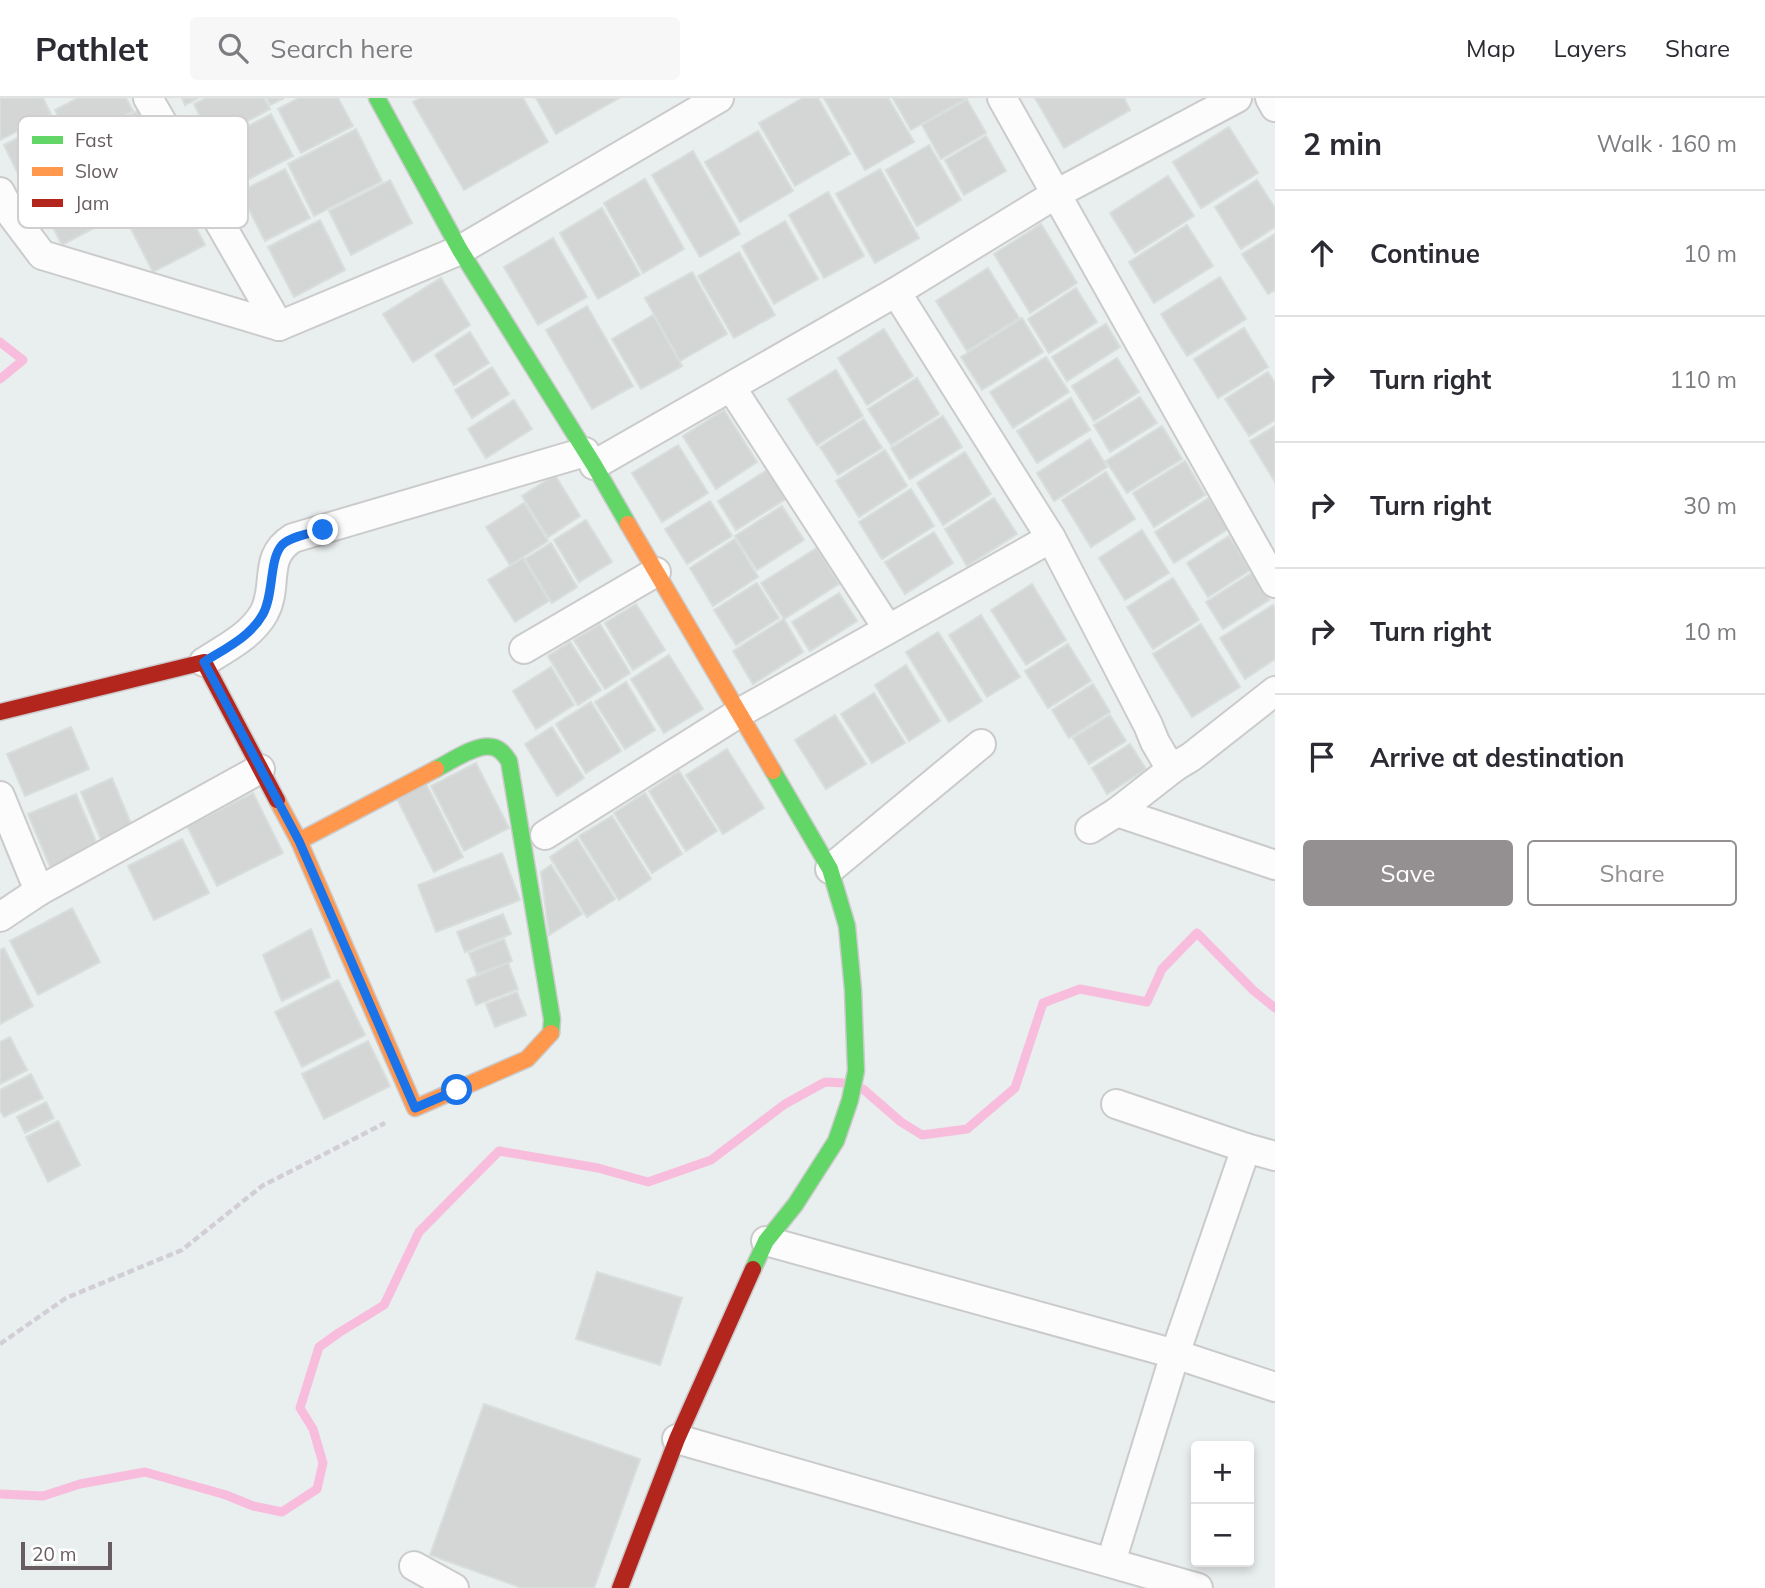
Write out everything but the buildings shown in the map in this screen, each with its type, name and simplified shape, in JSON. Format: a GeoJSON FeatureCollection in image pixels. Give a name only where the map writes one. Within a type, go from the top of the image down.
{"type":"FeatureCollection","features":[{"type":"Feature","properties":{"kind":"street"},"geometry":{"type":"LineString","coordinates":[[148,98],[158,116]]}},
{"type":"Feature","properties":{"kind":"street"},"geometry":{"type":"LineString","coordinates":[[377,98],[460,250],[589,459],[831,869],[847,926],[856,1071],[850,1100],[836,1141],[796,1205],[766,1241],[677,1438],[620,1588]]}},
{"type":"Feature","properties":{"kind":"street"},"geometry":{"type":"LineString","coordinates":[[21,228],[42,255],[279,326],[460,250],[719,98]]}},
{"type":"Feature","properties":{"kind":"street"},"geometry":{"type":"LineString","coordinates":[[1002,98],[1275,583]]}},
{"type":"Feature","properties":{"kind":"street"},"geometry":{"type":"LineString","coordinates":[[0,712],[204,662],[250,633],[264,612],[271,589],[274,561],[282,545],[293,538],[589,459],[731,387],[896,292],[1056,194],[1237,98]]}},
{"type":"Feature","properties":{"kind":"street"},"geometry":{"type":"LineString","coordinates":[[1270,98],[1275,107]]}},
{"type":"Feature","properties":{"kind":"street"},"geometry":{"type":"LineString","coordinates":[[0,192],[18,224]]}},
{"type":"Feature","properties":{"kind":"street"},"geometry":{"type":"LineString","coordinates":[[223,228],[279,326]]}},
{"type":"Feature","properties":{"kind":"street"},"geometry":{"type":"LineString","coordinates":[[896,292],[1051,538],[1155,742],[1165,759],[1176,766]]}},
{"type":"Feature","properties":{"kind":"street"},"geometry":{"type":"LineString","coordinates":[[731,387],[888,629]]}},
{"type":"Feature","properties":{"kind":"street"},"geometry":{"type":"LineString","coordinates":[[545,835],[738,713],[1051,538]]}},
{"type":"Feature","properties":{"kind":"street"},"geometry":{"type":"LineString","coordinates":[[524,649],[656,572]]}},
{"type":"Feature","properties":{"kind":"street"},"geometry":{"type":"LineString","coordinates":[[204,662],[299,841],[415,1108],[527,1059],[551,1033],[552,1019],[509,761],[502,750],[495,746],[475,749],[299,841]]}},
{"type":"Feature","properties":{"kind":"street"},"geometry":{"type":"LineString","coordinates":[[1090,829],[1117,812],[1275,691]]}},
{"type":"Feature","properties":{"kind":"street"},"geometry":{"type":"LineString","coordinates":[[831,869],[981,744]]}},
{"type":"Feature","properties":{"kind":"street"},"geometry":{"type":"LineString","coordinates":[[0,917],[39,891],[260,769]]}},
{"type":"Feature","properties":{"kind":"street"},"geometry":{"type":"LineString","coordinates":[[0,796],[39,891]]}},
{"type":"Feature","properties":{"kind":"street"},"geometry":{"type":"LineString","coordinates":[[1117,812],[1275,865]]}},
{"type":"Feature","properties":{"kind":"street"},"geometry":{"type":"LineString","coordinates":[[1116,1104],[1275,1156]]}},
{"type":"Feature","properties":{"kind":"street"},"geometry":{"type":"LineString","coordinates":[[1111,1562],[1175,1354],[1246,1148]]}},
{"type":"Feature","properties":{"kind":"street"},"geometry":{"type":"LineString","coordinates":[[766,1241],[1175,1354],[1275,1387]]}},
{"type":"Feature","properties":{"kind":"street"},"geometry":{"type":"LineString","coordinates":[[677,1438],[1198,1588]]}},
{"type":"Feature","properties":{"kind":"street"},"geometry":{"type":"LineString","coordinates":[[414,1566],[454,1588]]}},
{"type":"Feature","properties":{"kind":"path"},"geometry":{"type":"LineString","coordinates":[[0,1345],[66,1298],[182,1250],[262,1186],[415,1108]]}},
{"type":"Feature","properties":{"kind":"waterway"},"geometry":{"type":"LineString","coordinates":[[0,342],[23,360],[0,379]]}},
{"type":"Feature","properties":{"kind":"waterway"},"geometry":{"type":"LineString","coordinates":[[863,1089],[901,1122],[922,1135],[967,1129],[1015,1088],[1043,1003],[1080,989],[1147,1002],[1162,969],[1197,933],[1254,991],[1275,1008]]}},
{"type":"Feature","properties":{"kind":"waterway"},"geometry":{"type":"LineString","coordinates":[[0,1494],[43,1496],[80,1484],[145,1472],[226,1495],[253,1506],[282,1512],[317,1489],[323,1463],[313,1429],[300,1408],[319,1347],[384,1305],[419,1232],[499,1151],[598,1168],[648,1182],[711,1160],[785,1104],[825,1082],[845,1083]]}},
{"type":"Feature","properties":{"kind":"traffic: fast"},"geometry":{"type":"LineString","coordinates":[[377,98],[460,250],[628,524]]}},
{"type":"Feature","properties":{"kind":"traffic: fast"},"geometry":{"type":"LineString","coordinates":[[436,769],[471,750],[486,747],[497,749],[509,761],[552,1019],[551,1033]]}},
{"type":"Feature","properties":{"kind":"traffic: fast"},"geometry":{"type":"LineString","coordinates":[[753,1269],[766,1241],[795,1205],[836,1141],[850,1100],[856,1071],[847,926],[830,869],[773,771]]}},
{"type":"Feature","properties":{"kind":"traffic: slow"},"geometry":{"type":"LineString","coordinates":[[628,524],[773,771]]}},
{"type":"Feature","properties":{"kind":"traffic: slow"},"geometry":{"type":"LineString","coordinates":[[299,841],[436,769]]}},
{"type":"Feature","properties":{"kind":"traffic: slow"},"geometry":{"type":"LineString","coordinates":[[277,800],[299,841],[415,1108],[527,1059],[551,1033]]}},
{"type":"Feature","properties":{"kind":"traffic: jam"},"geometry":{"type":"LineString","coordinates":[[0,712],[204,662],[277,800]]}},
{"type":"Feature","properties":{"kind":"traffic: jam"},"geometry":{"type":"LineString","coordinates":[[620,1588],[677,1439],[753,1269]]}},
{"type":"Feature","properties":{"kind":"route"},"geometry":{"type":"LineString","coordinates":[[323,530],[293,538],[282,545],[274,561],[271,589],[264,612],[250,633],[204,662],[299,841],[415,1108],[457,1090]]}}]}
